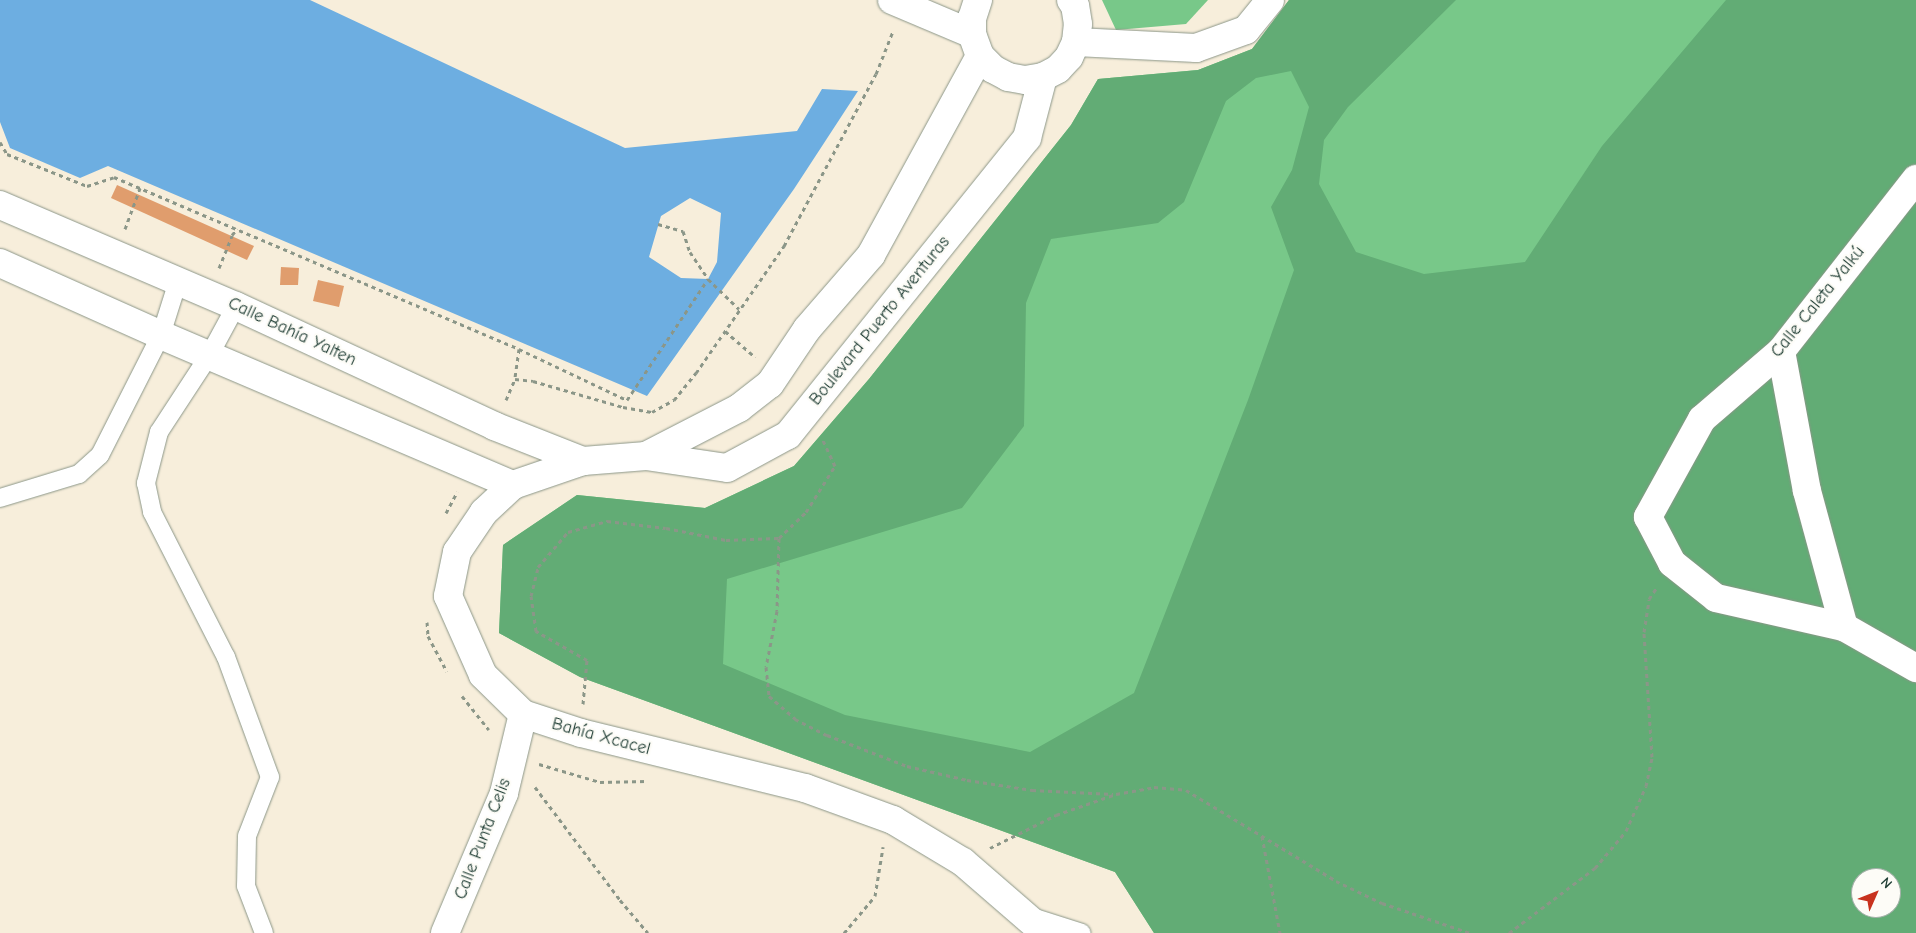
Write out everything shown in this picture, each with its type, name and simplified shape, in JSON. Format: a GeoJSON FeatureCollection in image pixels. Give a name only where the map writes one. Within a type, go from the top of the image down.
{"type":"FeatureCollection","features":[{"type":"Feature","properties":{"kind":"street"},"geometry":{"type":"LineString","coordinates":[[646,456],[739,408],[770,384],[807,329],[871,254],[976,45],[972,18],[978,0]]}},
{"type":"Feature","properties":{"kind":"street"},"geometry":{"type":"LineString","coordinates":[[897,3],[976,45],[993,69],[1008,77],[1025,80],[1043,77],[1058,69],[1069,57],[1076,42],[1078,24],[1075,6],[1071,0]]}},
{"type":"Feature","properties":{"kind":"street"},"geometry":{"type":"LineString","coordinates":[[1076,42],[1196,48],[1246,30],[1270,0]]}},
{"type":"Feature","properties":{"kind":"street","name":"Boulevard Puerto Aventuras"},"geometry":{"type":"LineString","coordinates":[[646,456],[727,468],[788,435],[1027,138],[1043,77]]}},
{"type":"Feature","properties":{"kind":"street","name":"Calle Caleta Yalkú"},"geometry":{"type":"LineString","coordinates":[[1672,563],[1648,517],[1702,419],[1781,351],[1916,179]]}},
{"type":"Feature","properties":{"kind":"street","name":"Calle Bahía Yalten"},"geometry":{"type":"LineString","coordinates":[[0,205],[236,306],[494,426],[583,462]]}},
{"type":"Feature","properties":{"kind":"street"},"geometry":{"type":"LineString","coordinates":[[0,263],[161,335],[210,354],[513,485]]}},
{"type":"Feature","properties":{"kind":"street"},"geometry":{"type":"LineString","coordinates":[[1781,351],[1808,491],[1844,627]]}},
{"type":"Feature","properties":{"kind":"street","name":"Bahía Xcacel"},"geometry":{"type":"LineString","coordinates":[[646,456],[583,462],[513,485],[484,512],[457,552],[448,596],[483,675],[523,714],[580,733],[805,788],[893,820],[963,862],[1046,933]]}},
{"type":"Feature","properties":{"kind":"street"},"geometry":{"type":"LineString","coordinates":[[1672,563],[1716,598],[1844,627],[1916,668]]}},
{"type":"Feature","properties":{"kind":"street","name":"Calle Punta Celis"},"geometry":{"type":"LineString","coordinates":[[445,933],[504,793],[523,714]]}},
{"type":"Feature","properties":{"kind":"lane"},"geometry":{"type":"LineString","coordinates":[[0,498],[79,474],[100,455],[161,335],[178,281]]}},
{"type":"Feature","properties":{"kind":"lane"},"geometry":{"type":"LineString","coordinates":[[236,306],[210,354],[160,432],[146,483],[152,512],[226,657],[270,777],[247,836],[246,886],[264,933]]}},
{"type":"Feature","properties":{"kind":"lane"},"geometry":{"type":"LineString","coordinates":[[1024,915],[1082,933]]}},
{"type":"Feature","properties":{"kind":"path"},"geometry":{"type":"LineString","coordinates":[[519,349],[519,364],[515,379],[533,380],[623,407],[652,412],[674,400],[696,373],[784,246],[876,74],[897,3]]}},
{"type":"Feature","properties":{"kind":"path"},"geometry":{"type":"LineString","coordinates":[[0,142],[7,154],[87,186],[114,177],[519,349],[627,400],[708,279]]}},
{"type":"Feature","properties":{"kind":"path"},"geometry":{"type":"LineString","coordinates":[[114,255],[140,188]]}},
{"type":"Feature","properties":{"kind":"path"},"geometry":{"type":"LineString","coordinates":[[658,224],[683,231],[690,252],[708,279],[739,309]]}},
{"type":"Feature","properties":{"kind":"path"},"geometry":{"type":"LineString","coordinates":[[208,294],[232,235],[237,229]]}},
{"type":"Feature","properties":{"kind":"path"},"geometry":{"type":"LineString","coordinates":[[725,331],[756,358],[770,384]]}},
{"type":"Feature","properties":{"kind":"path"},"geometry":{"type":"LineString","coordinates":[[580,733],[587,660],[536,631],[531,596],[538,567],[568,532],[607,521],[666,528],[726,540],[778,538],[806,512],[835,466],[818,427],[803,417]]}},
{"type":"Feature","properties":{"kind":"path"},"geometry":{"type":"LineString","coordinates":[[778,538],[777,611],[766,667],[769,696],[795,719],[827,734],[915,768],[967,780],[1032,790],[1116,794]]}},
{"type":"Feature","properties":{"kind":"path"},"geometry":{"type":"LineString","coordinates":[[1509,933],[1595,868],[1626,831],[1642,795],[1652,757],[1644,632],[1649,599],[1672,563]]}},
{"type":"Feature","properties":{"kind":"path"},"geometry":{"type":"LineString","coordinates":[[512,756],[600,782],[656,780]]}},
{"type":"Feature","properties":{"kind":"path"},"geometry":{"type":"LineString","coordinates":[[512,756],[620,900],[648,933]]}},
{"type":"Feature","properties":{"kind":"path"},"geometry":{"type":"LineString","coordinates":[[963,862],[1056,815],[1116,794],[1154,787],[1186,790],[1336,880],[1382,903],[1470,933]]}},
{"type":"Feature","properties":{"kind":"path"},"geometry":{"type":"LineString","coordinates":[[1262,836],[1280,933]]}},
{"type":"Feature","properties":{"kind":"path"},"geometry":{"type":"LineString","coordinates":[[875,843],[892,850]]}},
{"type":"Feature","properties":{"kind":"path"},"geometry":{"type":"LineString","coordinates":[[844,933],[875,896],[883,846]]}},
{"type":"Feature","properties":{"kind":"green space"},"geometry":{"type":"Polygon","coordinates":[[[1102,0],[1208,0],[1186,24],[1116,30],[1102,0]]]}},
{"type":"Feature","properties":{"kind":"green space"},"geometry":{"type":"Polygon","coordinates":[[[1289,0],[1790,0],[1860,868],[1851,868],[1851,918],[1901,918],[1916,933],[1154,933],[1115,872],[580,677],[499,633],[503,545],[577,495],[705,508],[794,466],[869,379],[1071,125],[1098,79],[1198,70],[1252,49],[1289,0]]]}},
{"type":"Feature","properties":{"kind":"green space"},"geometry":{"type":"Polygon","coordinates":[[[1289,0],[1456,0],[1348,107],[1324,140],[1319,184],[1356,252],[1424,274],[1525,262],[1602,146],[1726,0],[1916,0],[1916,933],[1154,933],[1115,872],[580,677],[499,633],[503,545],[577,495],[705,508],[794,466],[869,379],[1071,125],[1098,79],[1198,70],[1252,49],[1289,0]],[[1291,71],[1256,78],[1226,101],[1184,202],[1158,223],[1051,239],[1026,303],[1024,426],[962,508],[727,579],[723,664],[845,715],[1030,752],[1134,693],[1248,400],[1294,270],[1271,207],[1292,170],[1309,107],[1291,71]]]}},
{"type":"Feature","properties":{"kind":"water"},"geometry":{"type":"Polygon","coordinates":[[[0,0],[310,0],[625,148],[797,131],[822,89],[858,91],[794,189],[647,396],[108,166],[80,178],[10,148],[0,122],[0,0]],[[690,198],[661,216],[649,257],[681,278],[708,279],[717,262],[721,213],[690,198]]]}},
{"type":"Feature","properties":{"kind":"building"},"geometry":{"type":"Polygon","coordinates":[[[117,185],[254,246],[247,260],[111,198],[117,185]]]}},
{"type":"Feature","properties":{"kind":"building"},"geometry":{"type":"Polygon","coordinates":[[[281,267],[299,268],[298,285],[280,285],[281,267]]]}},
{"type":"Feature","properties":{"kind":"building"},"geometry":{"type":"Polygon","coordinates":[[[318,280],[344,286],[339,307],[313,301],[318,280]]]}}]}
